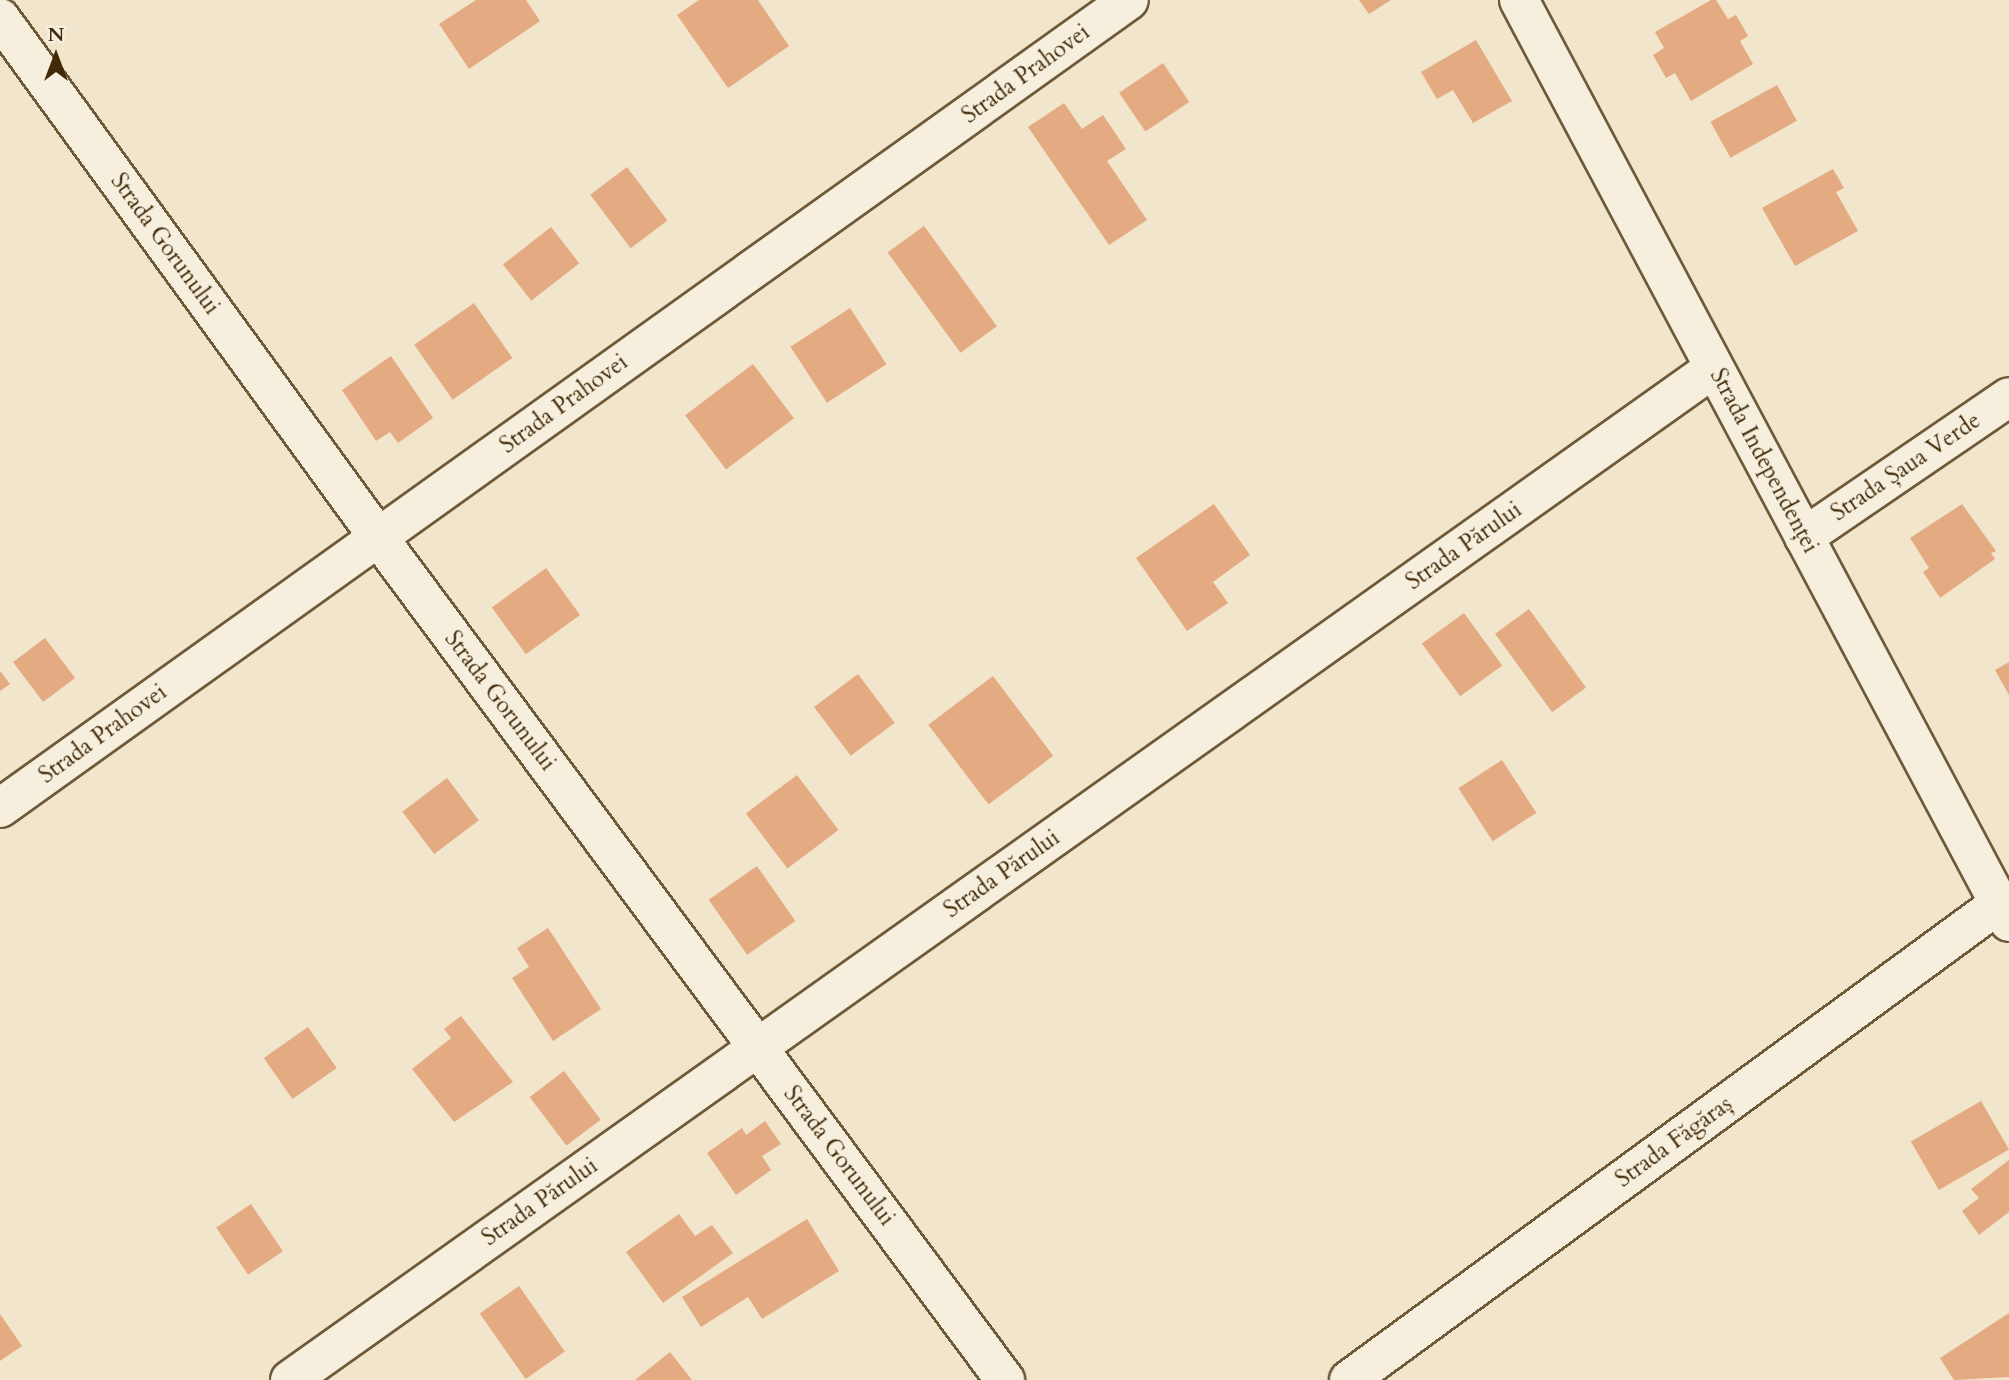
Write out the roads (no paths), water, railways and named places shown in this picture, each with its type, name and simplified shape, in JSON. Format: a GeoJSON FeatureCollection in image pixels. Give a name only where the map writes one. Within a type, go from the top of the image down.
{"type":"FeatureCollection","features":[{"type":"Feature","properties":{"kind":"street"},"geometry":{"type":"LineString","coordinates":[[0,17],[22,0]]}},
{"type":"Feature","properties":{"kind":"street","name":"Strada Prahovei"},"geometry":{"type":"LineString","coordinates":[[0,808],[1129,0]]}},
{"type":"Feature","properties":{"kind":"street","name":"Strada Independenței"},"geometry":{"type":"LineString","coordinates":[[1519,0],[2004,913]]}},
{"type":"Feature","properties":{"kind":"street","name":"Strada Gorunului"},"geometry":{"type":"LineString","coordinates":[[0,17],[378,537],[1005,1380]]}},
{"type":"Feature","properties":{"kind":"street","name":"Strada Părului"},"geometry":{"type":"LineString","coordinates":[[290,1380],[1714,368]]}},
{"type":"Feature","properties":{"kind":"street","name":"Strada Șaua Verde"},"geometry":{"type":"LineString","coordinates":[[1804,537],[2009,397]]}},
{"type":"Feature","properties":{"kind":"street","name":"Strada Făgăraș"},"geometry":{"type":"LineString","coordinates":[[1349,1380],[2004,913]]}}]}
